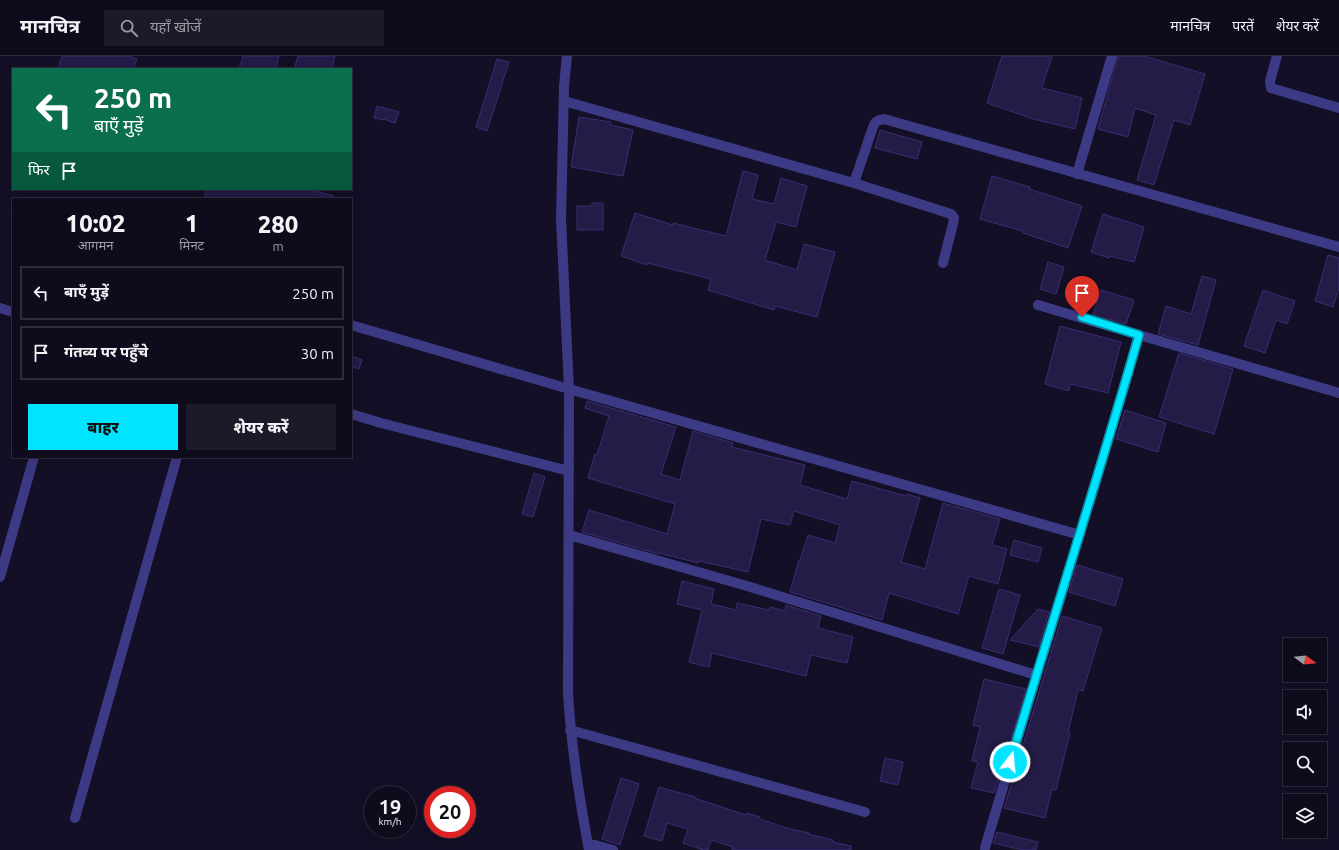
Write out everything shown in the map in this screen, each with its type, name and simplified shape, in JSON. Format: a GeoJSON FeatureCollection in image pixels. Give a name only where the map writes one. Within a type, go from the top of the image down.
{"type":"FeatureCollection","features":[{"type":"Feature","properties":{"kind":"street"},"geometry":{"type":"LineString","coordinates":[[567,56],[564,101],[561,219],[569,389],[570,471],[568,692],[570,730],[581,810],[588,847],[613,850]]}},
{"type":"Feature","properties":{"kind":"street"},"geometry":{"type":"LineString","coordinates":[[1077,174],[1112,56]]}},
{"type":"Feature","properties":{"kind":"street"},"geometry":{"type":"LineString","coordinates":[[1278,56],[1270,81],[1271,88],[1339,108]]}},
{"type":"Feature","properties":{"kind":"street"},"geometry":{"type":"LineString","coordinates":[[564,101],[854,183],[951,214],[954,218],[943,263]]}},
{"type":"Feature","properties":{"kind":"street"},"geometry":{"type":"LineString","coordinates":[[854,183],[875,122],[884,120],[1339,247]]}},
{"type":"Feature","properties":{"kind":"street"},"geometry":{"type":"LineString","coordinates":[[1038,305],[1339,393]]}},
{"type":"Feature","properties":{"kind":"street"},"geometry":{"type":"LineString","coordinates":[[0,308],[12,312]]}},
{"type":"Feature","properties":{"kind":"street"},"geometry":{"type":"LineString","coordinates":[[352,325],[1080,535]]}},
{"type":"Feature","properties":{"kind":"street"},"geometry":{"type":"LineString","coordinates":[[985,848],[1139,335]]}},
{"type":"Feature","properties":{"kind":"street"},"geometry":{"type":"LineString","coordinates":[[352,414],[381,424],[570,471]]}},
{"type":"Feature","properties":{"kind":"street"},"geometry":{"type":"LineString","coordinates":[[0,577],[34,458]]}},
{"type":"Feature","properties":{"kind":"street"},"geometry":{"type":"LineString","coordinates":[[75,818],[177,458]]}},
{"type":"Feature","properties":{"kind":"street"},"geometry":{"type":"LineString","coordinates":[[569,535],[747,586],[1036,675]]}},
{"type":"Feature","properties":{"kind":"street"},"geometry":{"type":"LineString","coordinates":[[570,730],[865,812]]}},
{"type":"Feature","properties":{"kind":"building"},"geometry":{"type":"Polygon","coordinates":[[[62,56],[129,56],[137,59],[133,68],[58,68],[62,56]]]}},
{"type":"Feature","properties":{"kind":"building"},"geometry":{"type":"Polygon","coordinates":[[[243,56],[279,56],[276,68],[239,68],[243,56]]]}},
{"type":"Feature","properties":{"kind":"building"},"geometry":{"type":"Polygon","coordinates":[[[298,56],[335,56],[332,68],[294,68],[298,56]]]}},
{"type":"Feature","properties":{"kind":"building"},"geometry":{"type":"Polygon","coordinates":[[[1002,56],[1052,56],[1042,88],[1082,98],[1075,129],[1033,119],[987,103],[1002,56]]]}},
{"type":"Feature","properties":{"kind":"building"},"geometry":{"type":"Polygon","coordinates":[[[1118,56],[1144,56],[1205,74],[1190,125],[1174,120],[1154,185],[1137,180],[1156,115],[1135,108],[1128,137],[1098,129],[1118,56]]]}},
{"type":"Feature","properties":{"kind":"building"},"geometry":{"type":"Polygon","coordinates":[[[497,59],[509,62],[487,131],[476,127],[497,59]]]}},
{"type":"Feature","properties":{"kind":"building"},"geometry":{"type":"Polygon","coordinates":[[[377,106],[399,112],[395,123],[374,118],[377,106]]]}},
{"type":"Feature","properties":{"kind":"building"},"geometry":{"type":"Polygon","coordinates":[[[579,117],[611,122],[610,125],[633,130],[623,176],[571,167],[579,117]]]}},
{"type":"Feature","properties":{"kind":"building"},"geometry":{"type":"Polygon","coordinates":[[[880,130],[922,142],[917,159],[875,148],[880,130]]]}},
{"type":"Feature","properties":{"kind":"building"},"geometry":{"type":"Polygon","coordinates":[[[743,171],[758,175],[752,199],[774,204],[781,178],[807,186],[796,227],[776,222],[765,260],[797,270],[804,244],[835,252],[817,317],[775,306],[774,310],[708,290],[711,279],[647,263],[647,265],[621,256],[635,213],[673,225],[673,223],[726,236],[743,171]]]}},
{"type":"Feature","properties":{"kind":"building"},"geometry":{"type":"Polygon","coordinates":[[[992,176],[1030,187],[1029,189],[1082,206],[1068,248],[1023,233],[1023,231],[980,219],[992,176]]]}},
{"type":"Feature","properties":{"kind":"building"},"geometry":{"type":"Polygon","coordinates":[[[207,190],[312,190],[334,196],[333,198],[204,198],[207,190]]]}},
{"type":"Feature","properties":{"kind":"building"},"geometry":{"type":"Polygon","coordinates":[[[592,203],[603,203],[603,230],[577,230],[577,206],[592,206],[592,203]]]}},
{"type":"Feature","properties":{"kind":"building"},"geometry":{"type":"Polygon","coordinates":[[[1103,214],[1144,227],[1134,262],[1110,256],[1109,258],[1091,252],[1103,214]]]}},
{"type":"Feature","properties":{"kind":"building"},"geometry":{"type":"Polygon","coordinates":[[[1328,255],[1339,258],[1339,288],[1333,307],[1315,301],[1328,255]]]}},
{"type":"Feature","properties":{"kind":"building"},"geometry":{"type":"Polygon","coordinates":[[[1048,262],[1064,267],[1056,294],[1040,289],[1048,262]]]}},
{"type":"Feature","properties":{"kind":"building"},"geometry":{"type":"Polygon","coordinates":[[[1202,276],[1216,280],[1198,345],[1158,334],[1166,306],[1191,314],[1202,276]]]}},
{"type":"Feature","properties":{"kind":"building"},"geometry":{"type":"Polygon","coordinates":[[[1101,290],[1134,300],[1126,324],[1093,315],[1101,290]]]}},
{"type":"Feature","properties":{"kind":"building"},"geometry":{"type":"Polygon","coordinates":[[[1263,290],[1295,301],[1287,324],[1276,320],[1265,353],[1244,346],[1263,290]]]}},
{"type":"Feature","properties":{"kind":"building"},"geometry":{"type":"Polygon","coordinates":[[[1060,326],[1121,342],[1108,393],[1070,384],[1069,391],[1045,384],[1060,326]]]}},
{"type":"Feature","properties":{"kind":"building"},"geometry":{"type":"Polygon","coordinates":[[[1179,353],[1233,369],[1214,434],[1159,417],[1179,353]]]}},
{"type":"Feature","properties":{"kind":"building"},"geometry":{"type":"Polygon","coordinates":[[[352,356],[362,360],[359,369],[352,366],[352,356]]]}},
{"type":"Feature","properties":{"kind":"building"},"geometry":{"type":"Polygon","coordinates":[[[587,401],[676,427],[661,474],[680,480],[693,431],[733,443],[732,447],[805,465],[800,485],[847,499],[852,481],[906,496],[907,494],[920,498],[901,562],[925,569],[943,503],[1000,519],[992,545],[1007,549],[998,584],[969,576],[958,614],[889,593],[882,620],[790,592],[808,535],[835,543],[840,525],[794,511],[790,525],[761,519],[748,572],[659,554],[582,532],[589,510],[667,534],[675,504],[588,478],[609,416],[585,408],[587,401]]]}},
{"type":"Feature","properties":{"kind":"building"},"geometry":{"type":"Polygon","coordinates":[[[1125,410],[1166,423],[1158,452],[1116,439],[1125,410]]]}},
{"type":"Feature","properties":{"kind":"building"},"geometry":{"type":"Polygon","coordinates":[[[534,473],[545,477],[533,517],[522,514],[534,473]]]}},
{"type":"Feature","properties":{"kind":"building"},"geometry":{"type":"Polygon","coordinates":[[[1014,540],[1042,548],[1038,562],[1010,555],[1014,540]]]}},
{"type":"Feature","properties":{"kind":"building"},"geometry":{"type":"Polygon","coordinates":[[[1077,565],[1123,579],[1115,606],[1069,592],[1077,565]]]}},
{"type":"Feature","properties":{"kind":"building"},"geometry":{"type":"Polygon","coordinates":[[[682,581],[714,589],[711,604],[736,610],[737,603],[769,610],[770,607],[785,611],[786,605],[821,616],[818,628],[853,637],[847,663],[811,655],[806,676],[712,653],[709,667],[689,662],[702,610],[677,604],[682,581]]]}},
{"type":"Feature","properties":{"kind":"building"},"geometry":{"type":"Polygon","coordinates":[[[999,589],[1020,595],[1003,654],[982,648],[999,589]]]}},
{"type":"Feature","properties":{"kind":"building"},"geometry":{"type":"Polygon","coordinates":[[[1038,609],[1049,612],[1039,647],[1010,640],[1038,609]]]}},
{"type":"Feature","properties":{"kind":"building"},"geometry":{"type":"Polygon","coordinates":[[[1062,616],[1102,628],[1083,691],[1078,690],[1068,733],[1070,733],[1056,790],[1052,789],[1045,818],[1004,808],[1062,616]]]}},
{"type":"Feature","properties":{"kind":"building"},"geometry":{"type":"Polygon","coordinates":[[[984,679],[1026,689],[1008,749],[1001,748],[994,776],[999,778],[994,793],[971,788],[978,762],[972,761],[980,727],[973,725],[984,679]]]}},
{"type":"Feature","properties":{"kind":"building"},"geometry":{"type":"Polygon","coordinates":[[[885,758],[903,762],[898,785],[880,781],[885,758]]]}},
{"type":"Feature","properties":{"kind":"building"},"geometry":{"type":"Polygon","coordinates":[[[621,778],[639,784],[620,845],[602,839],[621,778]]]}},
{"type":"Feature","properties":{"kind":"building"},"geometry":{"type":"Polygon","coordinates":[[[659,787],[695,797],[694,798],[746,815],[747,813],[760,817],[760,819],[786,828],[833,840],[833,842],[851,846],[851,850],[732,850],[733,847],[711,840],[708,850],[704,850],[683,843],[688,829],[667,823],[662,841],[644,836],[659,787]]]}},
{"type":"Feature","properties":{"kind":"building"},"geometry":{"type":"Polygon","coordinates":[[[997,832],[1038,842],[1036,850],[1023,850],[993,843],[997,832]]]}},
{"type":"Feature","properties":{"kind":"route"},"geometry":{"type":"LineString","coordinates":[[1010,762],[1080,535],[1139,335],[1082,317]]}}]}
